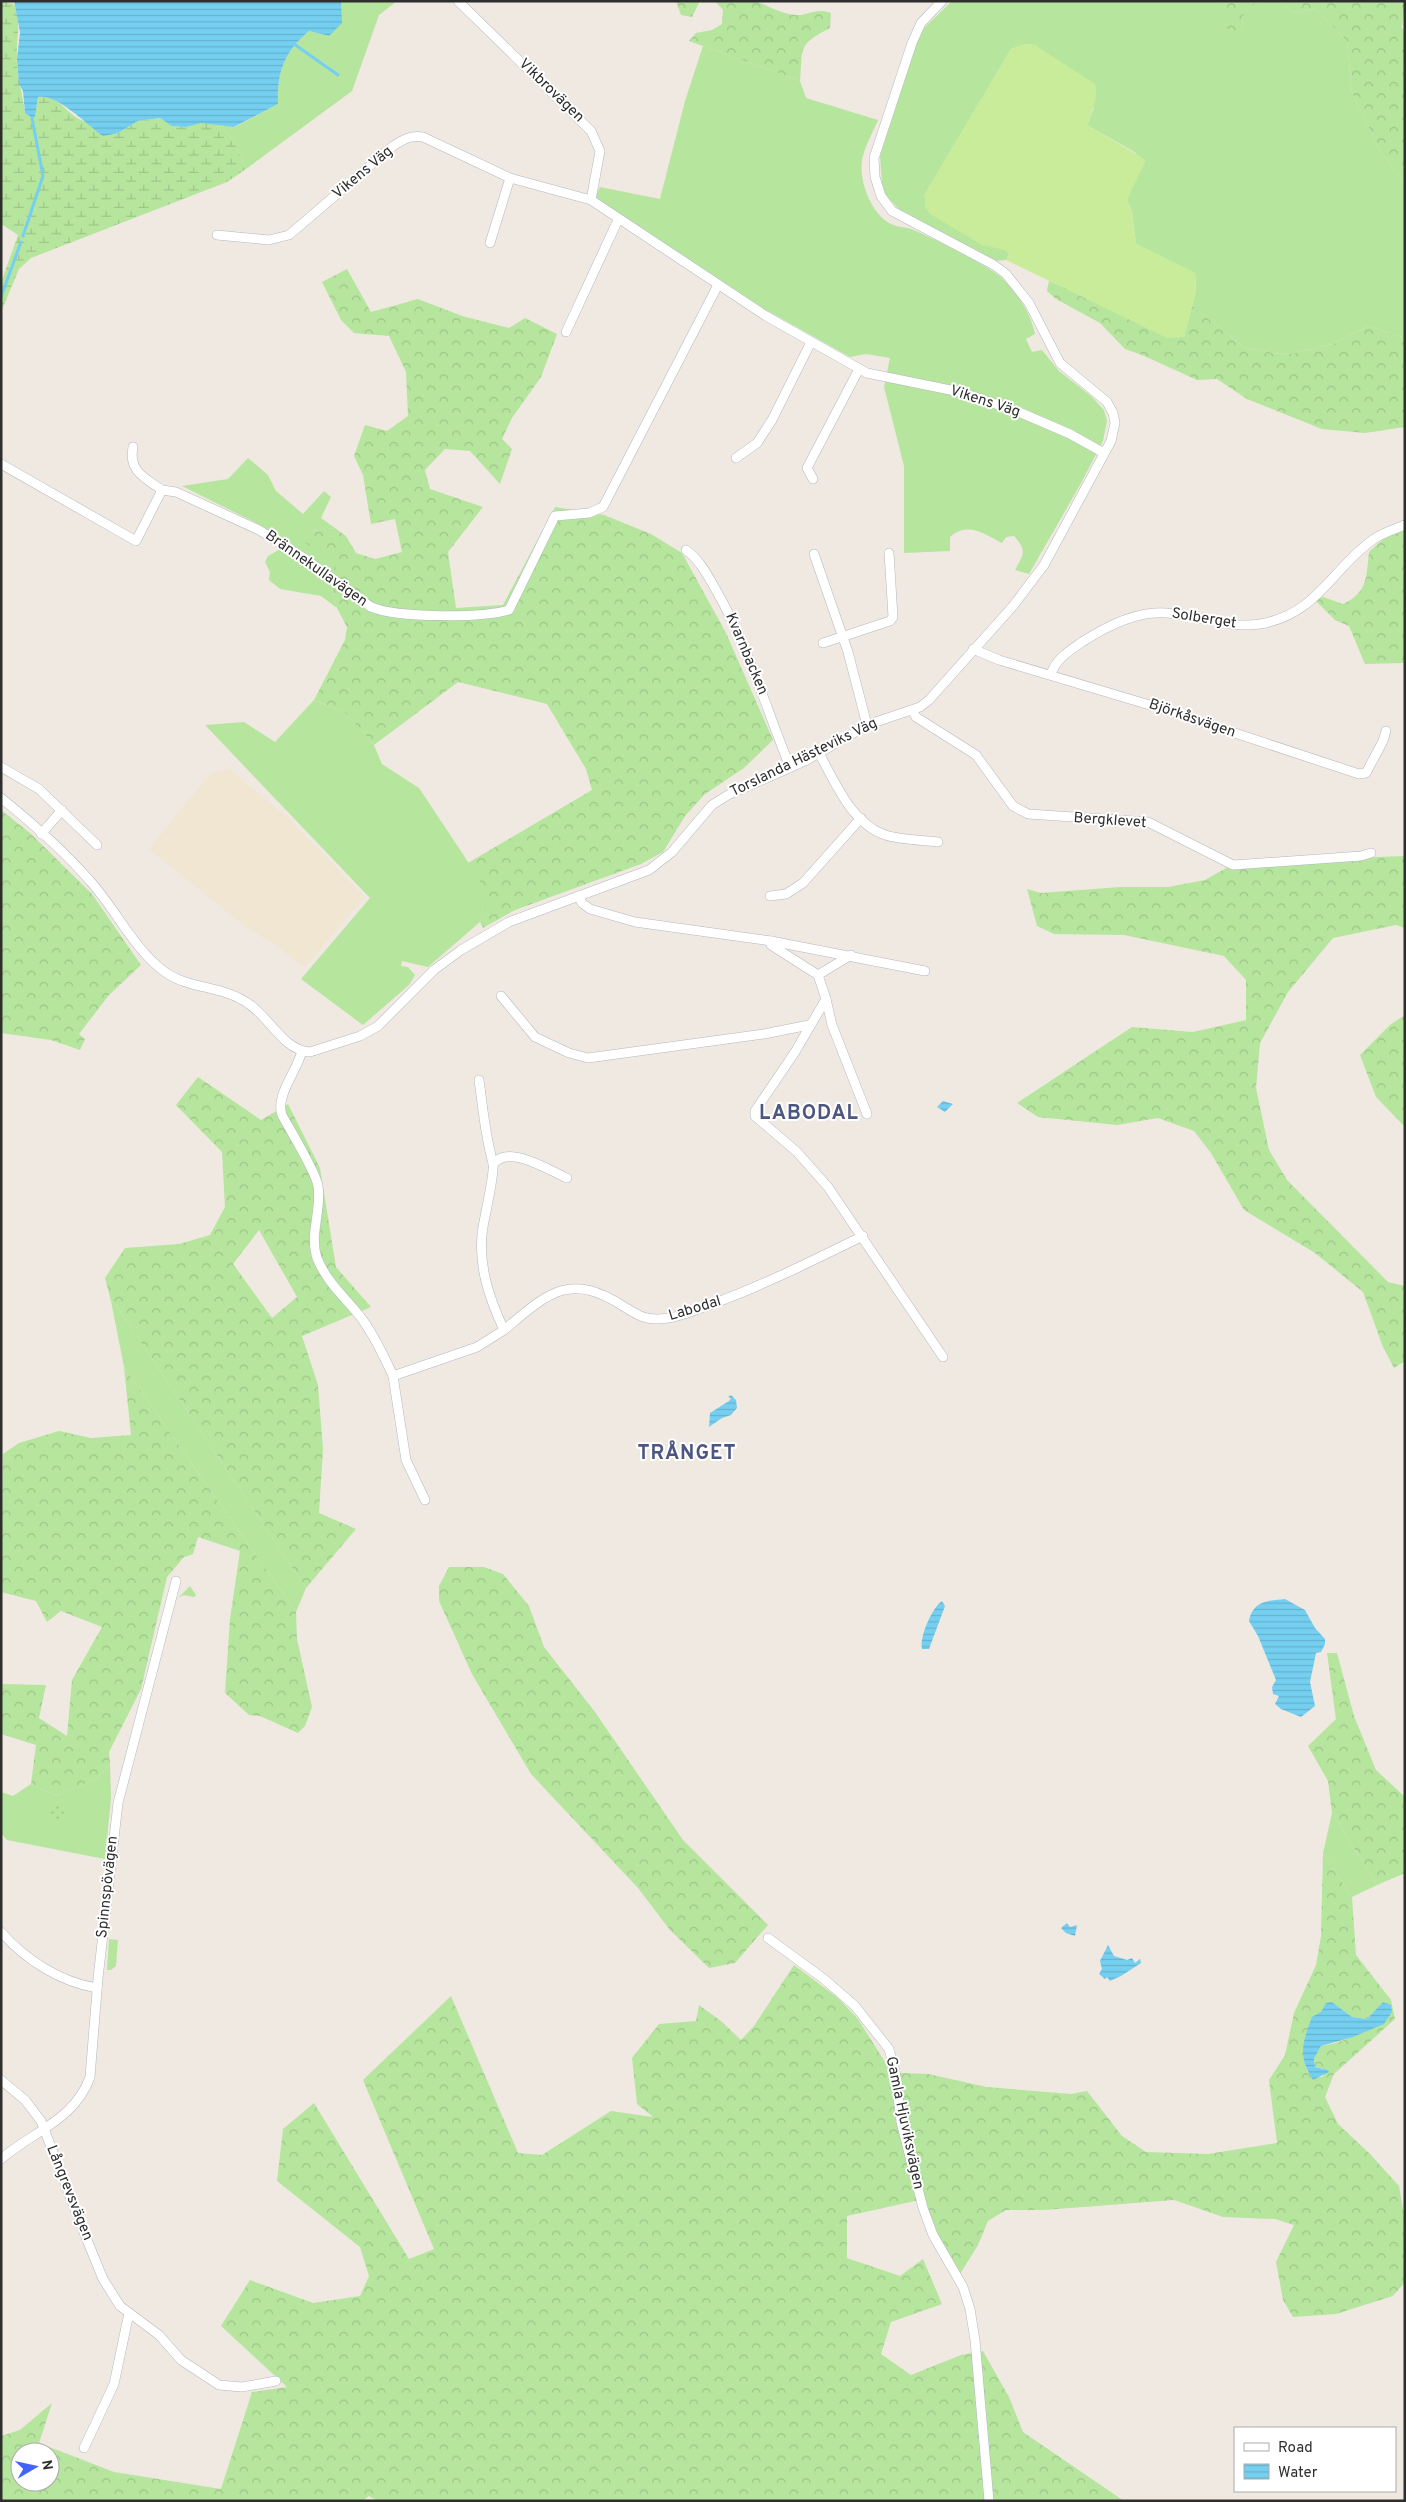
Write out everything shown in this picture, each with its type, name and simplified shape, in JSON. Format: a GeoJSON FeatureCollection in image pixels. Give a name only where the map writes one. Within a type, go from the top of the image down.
{"type":"FeatureCollection","features":[{"type":"Feature","properties":{"kind":"street","name":"Vikbrovägen"},"geometry":{"type":"LineString","coordinates":[[458,1],[591,131],[600,151],[591,200]]}},
{"type":"Feature","properties":{"kind":"street","name":"Torslanda Hästeviks Väg"},"geometry":{"type":"LineString","coordinates":[[302,1051],[316,1051],[370,1032],[388,1019],[434,970],[461,950],[509,922],[650,870],[672,852],[712,805],[742,788],[819,753],[867,725],[920,707],[936,694],[973,649],[1013,606],[1044,565],[1114,432],[1113,413],[1107,402],[1060,363],[1029,303],[1006,274],[994,265],[892,211],[877,188],[874,158],[912,43],[921,23],[942,1]]}},
{"type":"Feature","properties":{"kind":"street","name":"Vikens Väg"},"geometry":{"type":"LineString","coordinates":[[217,234],[269,240],[288,235],[393,146],[405,138],[414,136],[435,142],[510,178],[591,200],[618,220],[718,285],[811,342],[874,376],[921,383],[960,392],[1020,412],[1070,434],[1104,453]]}},
{"type":"Feature","properties":{"kind":"street"},"geometry":{"type":"LineString","coordinates":[[490,243],[510,178]]}},
{"type":"Feature","properties":{"kind":"street"},"geometry":{"type":"LineString","coordinates":[[566,332],[618,220]]}},
{"type":"Feature","properties":{"kind":"street","name":"Brännekullavägen"},"geometry":{"type":"LineString","coordinates":[[162,490],[182,494],[259,530],[304,558],[371,607],[383,612],[427,615],[496,613],[509,610],[555,516],[593,513],[603,507],[718,285]]}},
{"type":"Feature","properties":{"kind":"street"},"geometry":{"type":"LineString","coordinates":[[736,458],[757,443],[772,420],[811,342]]}},
{"type":"Feature","properties":{"kind":"street"},"geometry":{"type":"LineString","coordinates":[[813,479],[807,468],[859,369]]}},
{"type":"Feature","properties":{"kind":"street"},"geometry":{"type":"LineString","coordinates":[[1,464],[136,541],[162,490],[134,467],[131,456],[133,447]]}},
{"type":"Feature","properties":{"kind":"street","name":"Solberget"},"geometry":{"type":"LineString","coordinates":[[1051,674],[1054,665],[1074,647],[1134,617],[1166,613],[1236,626],[1282,618],[1312,599],[1375,538],[1405,525]]}},
{"type":"Feature","properties":{"kind":"street","name":"Kvarnbacken"},"geometry":{"type":"LineString","coordinates":[[686,550],[705,570],[727,610],[754,668],[790,767]]}},
{"type":"Feature","properties":{"kind":"street"},"geometry":{"type":"LineString","coordinates":[[823,643],[890,621],[893,617],[889,553]]}},
{"type":"Feature","properties":{"kind":"street"},"geometry":{"type":"LineString","coordinates":[[814,554],[842,636],[867,725]]}},
{"type":"Feature","properties":{"kind":"street","name":"Björkåsvägen"},"geometry":{"type":"LineString","coordinates":[[973,649],[999,660],[1051,674],[1359,774],[1366,773],[1383,741],[1386,731]]}},
{"type":"Feature","properties":{"kind":"street","name":"Bergklevet"},"geometry":{"type":"LineString","coordinates":[[912,710],[916,717],[976,755],[1013,806],[1028,814],[1148,822],[1233,865],[1298,862],[1361,856],[1371,853]]}},
{"type":"Feature","properties":{"kind":"street"},"geometry":{"type":"LineString","coordinates":[[819,753],[852,810],[876,831],[886,835],[938,842]]}},
{"type":"Feature","properties":{"kind":"street"},"geometry":{"type":"LineString","coordinates":[[1,766],[31,783],[62,810],[96,845]]}},
{"type":"Feature","properties":{"kind":"street"},"geometry":{"type":"LineString","coordinates":[[1,798],[89,880],[144,951],[164,971],[183,982],[220,989],[240,998],[255,1009],[290,1045],[302,1051],[296,1071],[279,1104],[282,1115],[318,1186],[318,1205],[314,1226],[317,1256],[327,1278],[374,1338],[393,1376],[406,1460],[425,1500]]}},
{"type":"Feature","properties":{"kind":"street"},"geometry":{"type":"LineString","coordinates":[[41,834],[62,810]]}},
{"type":"Feature","properties":{"kind":"street"},"geometry":{"type":"LineString","coordinates":[[770,896],[786,894],[803,883],[861,818]]}},
{"type":"Feature","properties":{"kind":"street"},"geometry":{"type":"LineString","coordinates":[[578,896],[582,903],[590,909],[626,920],[771,940],[925,971]]}},
{"type":"Feature","properties":{"kind":"street"},"geometry":{"type":"LineString","coordinates":[[771,940],[771,944],[818,975],[832,1025],[867,1114]]}},
{"type":"Feature","properties":{"kind":"street"},"geometry":{"type":"LineString","coordinates":[[818,975],[851,955]]}},
{"type":"Feature","properties":{"kind":"street"},"geometry":{"type":"LineString","coordinates":[[501,996],[535,1037],[569,1053],[588,1058],[764,1034],[809,1025]]}},
{"type":"Feature","properties":{"kind":"street"},"geometry":{"type":"LineString","coordinates":[[826,999],[809,1025],[795,1052],[755,1111],[755,1116],[797,1152],[812,1168],[863,1236],[943,1357]]}},
{"type":"Feature","properties":{"kind":"street"},"geometry":{"type":"LineString","coordinates":[[479,1080],[486,1140],[493,1164],[483,1226],[481,1254],[490,1299],[504,1330]]}},
{"type":"Feature","properties":{"kind":"street"},"geometry":{"type":"LineString","coordinates":[[493,1164],[497,1160],[511,1155],[567,1178]]}},
{"type":"Feature","properties":{"kind":"street","name":"Labodal"},"geometry":{"type":"LineString","coordinates":[[393,1376],[477,1347],[504,1330],[551,1294],[571,1289],[600,1292],[649,1320],[670,1318],[746,1292],[863,1236]]}},
{"type":"Feature","properties":{"kind":"street","name":"Spinnspövägen"},"geometry":{"type":"LineString","coordinates":[[1,2159],[44,2130],[73,2107],[85,2091],[93,2054],[97,1988],[118,1803],[176,1581]]}},
{"type":"Feature","properties":{"kind":"street"},"geometry":{"type":"LineString","coordinates":[[1,1932],[31,1959],[67,1982],[97,1988]]}},
{"type":"Feature","properties":{"kind":"street","name":"Gamla Hjuviksvägen"},"geometry":{"type":"LineString","coordinates":[[768,1938],[824,1979],[854,2006],[888,2049],[895,2071],[901,2122],[923,2208],[933,2235],[963,2287],[970,2309],[975,2340],[989,2501]]}},
{"type":"Feature","properties":{"kind":"street","name":"Långrevsvägen"},"geometry":{"type":"LineString","coordinates":[[1,2080],[37,2114],[103,2279],[120,2306],[159,2335],[181,2360],[219,2385],[242,2387],[276,2381]]}},
{"type":"Feature","properties":{"kind":"street"},"geometry":{"type":"LineString","coordinates":[[84,2448],[114,2384],[129,2313]]}},
{"type":"Feature","properties":{"kind":"shaded area"},"geometry":{"type":"Polygon","coordinates":[[[229,769],[287,817],[365,897],[304,968],[278,947],[243,925],[149,849],[211,773],[229,769]]]}},
{"type":"Feature","properties":{"kind":"green space"},"geometry":{"type":"Polygon","coordinates":[[[1,1],[14,4],[18,26],[18,73],[25,113],[32,118],[35,117],[38,97],[45,97],[56,101],[81,120],[118,133],[138,121],[160,118],[177,126],[202,123],[220,125],[235,143],[246,169],[227,182],[31,258],[19,269],[1,312],[1,283],[18,235],[1,224],[1,1]]]}},
{"type":"Feature","properties":{"kind":"green space"},"geometry":{"type":"Polygon","coordinates":[[[341,1],[397,1],[379,15],[352,91],[246,169],[235,143],[220,125],[235,127],[278,104],[281,72],[288,55],[300,39],[309,31],[329,36],[340,15],[341,1]]]}},
{"type":"Feature","properties":{"kind":"green space"},"geometry":{"type":"Polygon","coordinates":[[[676,1],[700,1],[692,17],[681,15],[676,1]]]}},
{"type":"Feature","properties":{"kind":"green space"},"geometry":{"type":"Polygon","coordinates":[[[715,1],[755,1],[796,15],[826,11],[831,13],[830,28],[812,39],[804,48],[800,81],[689,41],[696,33],[712,30],[722,24],[723,10],[715,1]]]}},
{"type":"Feature","properties":{"kind":"green space"},"geometry":{"type":"Polygon","coordinates":[[[952,1],[1219,1],[1241,32],[1244,14],[1258,1],[1282,1],[1292,13],[1315,9],[1347,41],[1352,93],[1381,152],[1405,184],[1405,338],[1369,326],[1333,344],[1285,355],[1245,348],[1192,306],[1196,290],[1195,273],[1136,244],[1132,212],[1127,200],[1136,153],[1087,125],[1094,108],[1035,45],[1026,44],[1011,49],[924,197],[992,246],[1006,250],[1009,254],[1006,260],[995,261],[899,209],[886,196],[882,184],[880,156],[919,36],[925,27],[952,1]]]}},
{"type":"Feature","properties":{"kind":"green space"},"geometry":{"type":"Polygon","coordinates":[[[1219,1],[1258,1],[1244,14],[1241,32],[1231,35],[1224,22],[1226,12],[1219,1]]]}},
{"type":"Feature","properties":{"kind":"green space"},"geometry":{"type":"Polygon","coordinates":[[[1282,1],[1405,1],[1402,28],[1405,34],[1405,184],[1381,152],[1352,93],[1347,41],[1315,9],[1292,13],[1282,1]]]}},
{"type":"Feature","properties":{"kind":"green space"},"geometry":{"type":"Polygon","coordinates":[[[1026,44],[1035,45],[1095,84],[1096,99],[1087,125],[1146,160],[1127,200],[1132,212],[1136,244],[1195,273],[1196,290],[1184,337],[1167,338],[1006,260],[1009,254],[1005,250],[982,245],[930,214],[925,207],[925,193],[1011,49],[1026,44]]]}},
{"type":"Feature","properties":{"kind":"green space"},"geometry":{"type":"Polygon","coordinates":[[[703,46],[800,81],[806,98],[878,120],[866,147],[862,164],[864,184],[876,211],[889,223],[911,229],[931,238],[972,259],[1002,278],[1013,290],[1027,311],[1035,334],[1026,339],[1032,352],[1042,350],[1059,371],[1091,396],[1104,410],[1107,421],[1103,441],[1029,574],[1015,570],[1023,553],[1021,545],[1014,536],[1006,537],[1002,543],[969,529],[956,532],[950,537],[950,551],[904,553],[904,466],[884,387],[890,358],[866,354],[850,357],[743,297],[598,201],[596,195],[600,187],[660,199],[685,101],[703,46]]]}},
{"type":"Feature","properties":{"kind":"green space"},"geometry":{"type":"Polygon","coordinates":[[[347,269],[371,312],[418,299],[462,316],[509,328],[525,318],[557,334],[541,377],[512,418],[502,439],[512,449],[500,484],[470,451],[445,449],[425,470],[430,489],[483,507],[448,552],[456,608],[503,605],[555,507],[604,515],[651,534],[682,553],[726,633],[773,740],[744,768],[705,794],[685,816],[663,852],[641,864],[515,910],[483,928],[480,922],[489,895],[468,863],[592,790],[586,769],[547,704],[458,682],[374,745],[346,713],[314,700],[345,640],[347,627],[337,608],[333,592],[334,563],[304,542],[311,531],[335,528],[346,536],[356,553],[375,559],[402,552],[395,519],[371,524],[363,475],[354,456],[365,425],[387,431],[408,416],[406,372],[389,336],[354,333],[341,320],[322,282],[347,269]]]}},
{"type":"Feature","properties":{"kind":"green space"},"geometry":{"type":"Polygon","coordinates":[[[1049,281],[1184,337],[1192,306],[1245,348],[1285,355],[1333,344],[1369,326],[1405,338],[1405,427],[1365,433],[1322,429],[1247,399],[1217,379],[1197,380],[1125,349],[1100,323],[1056,299],[1047,291],[1049,281]]]}},
{"type":"Feature","properties":{"kind":"green space"},"geometry":{"type":"Polygon","coordinates":[[[248,458],[268,475],[276,491],[303,514],[324,491],[331,497],[321,518],[335,528],[311,531],[334,563],[333,592],[337,608],[321,596],[280,589],[269,580],[270,572],[265,562],[268,556],[291,543],[260,525],[182,486],[228,479],[248,458]]]}},
{"type":"Feature","properties":{"kind":"green space"},"geometry":{"type":"Polygon","coordinates":[[[1405,528],[1405,663],[1365,664],[1349,626],[1335,620],[1315,600],[1323,597],[1343,604],[1351,599],[1357,594],[1364,583],[1369,552],[1381,541],[1405,528]]]}},
{"type":"Feature","properties":{"kind":"green space"},"geometry":{"type":"Polygon","coordinates":[[[314,700],[346,713],[374,745],[382,764],[419,788],[490,895],[480,922],[428,967],[402,961],[401,966],[408,967],[415,975],[409,985],[363,1025],[301,979],[370,898],[205,725],[244,722],[275,742],[314,700]]]}},
{"type":"Feature","properties":{"kind":"green space"},"geometry":{"type":"Polygon","coordinates":[[[1,810],[30,833],[92,894],[141,965],[109,995],[79,1034],[85,1039],[80,1050],[51,1040],[1,1033],[1,810]]]}},
{"type":"Feature","properties":{"kind":"green space"},"geometry":{"type":"Polygon","coordinates":[[[1405,856],[1405,928],[1396,925],[1333,938],[1288,992],[1260,1043],[1256,1088],[1269,1150],[1287,1180],[1388,1282],[1405,1286],[1405,1361],[1394,1368],[1383,1347],[1363,1292],[1315,1253],[1244,1210],[1211,1153],[1194,1131],[1158,1118],[1117,1125],[1038,1117],[1017,1103],[1132,1027],[1193,1032],[1246,1020],[1246,980],[1224,956],[1124,935],[1054,934],[1037,926],[1027,889],[1041,893],[1120,887],[1168,887],[1205,880],[1228,867],[1270,867],[1353,858],[1405,856]]]}},
{"type":"Feature","properties":{"kind":"green space"},"geometry":{"type":"Polygon","coordinates":[[[1405,1015],[1405,1127],[1376,1097],[1360,1055],[1391,1024],[1405,1015]]]}},
{"type":"Feature","properties":{"kind":"green space"},"geometry":{"type":"Polygon","coordinates":[[[198,1077],[261,1120],[288,1104],[320,1168],[336,1267],[371,1307],[302,1336],[318,1385],[323,1449],[319,1513],[356,1529],[306,1588],[116,1305],[111,1301],[105,1278],[125,1248],[179,1244],[210,1235],[225,1207],[222,1152],[176,1105],[198,1077]],[[259,1230],[233,1264],[272,1318],[297,1297],[259,1230]]]}},
{"type":"Feature","properties":{"kind":"green space"},"geometry":{"type":"Polygon","coordinates":[[[111,1301],[116,1305],[306,1588],[296,1612],[124,1367],[111,1301]]]}},
{"type":"Feature","properties":{"kind":"green space"},"geometry":{"type":"Polygon","coordinates":[[[124,1367],[296,1612],[297,1639],[312,1707],[305,1726],[298,1733],[260,1716],[249,1715],[225,1693],[230,1619],[240,1551],[198,1537],[193,1554],[184,1557],[167,1577],[141,1689],[109,1752],[110,1764],[96,1779],[57,1796],[31,1784],[36,1745],[1,1734],[1,1684],[46,1685],[39,1718],[67,1736],[72,1680],[102,1627],[61,1611],[47,1622],[36,1601],[1,1592],[3,1454],[19,1443],[59,1431],[91,1438],[131,1435],[124,1367]]]}},
{"type":"Feature","properties":{"kind":"green space"},"geometry":{"type":"Polygon","coordinates":[[[449,1567],[484,1567],[503,1574],[529,1606],[544,1647],[595,1712],[683,1840],[768,1925],[735,1963],[709,1968],[670,1930],[638,1888],[531,1774],[472,1674],[439,1601],[439,1586],[449,1567]]]}},
{"type":"Feature","properties":{"kind":"green space"},"geometry":{"type":"Polygon","coordinates":[[[190,1586],[196,1595],[194,1597],[184,1595],[178,1598],[190,1586]]]}},
{"type":"Feature","properties":{"kind":"green space"},"geometry":{"type":"Polygon","coordinates":[[[1327,1653],[1337,1653],[1354,1716],[1376,1770],[1405,1797],[1405,1873],[1377,1885],[1332,1813],[1328,1781],[1308,1746],[1336,1719],[1327,1653]]]}},
{"type":"Feature","properties":{"kind":"green space"},"geometry":{"type":"Polygon","coordinates":[[[110,1764],[111,1798],[105,1859],[7,1840],[1,1833],[1,1792],[13,1796],[31,1784],[57,1796],[96,1779],[110,1764]]]}},
{"type":"Feature","properties":{"kind":"green space"},"geometry":{"type":"Polygon","coordinates":[[[57,1806],[65,1814],[57,1822],[49,1814],[57,1806]]]}},
{"type":"Feature","properties":{"kind":"green space"},"geometry":{"type":"Polygon","coordinates":[[[1332,1813],[1377,1885],[1352,1897],[1323,1853],[1332,1813]]]}},
{"type":"Feature","properties":{"kind":"green space"},"geometry":{"type":"Polygon","coordinates":[[[1323,1853],[1352,1897],[1356,1955],[1391,2000],[1395,2019],[1334,2074],[1325,2097],[1338,2124],[1370,2154],[1399,2186],[1405,2221],[1405,2282],[1393,2296],[1336,2314],[1293,2317],[1283,2300],[1276,2262],[1294,2225],[1275,2219],[1223,2217],[1174,2200],[1044,2210],[1006,2210],[988,2221],[978,2245],[960,2274],[936,2232],[924,2199],[847,2216],[847,2258],[900,2276],[923,2259],[942,2304],[891,2322],[881,2354],[911,2375],[961,2355],[983,2351],[1009,2397],[1023,2432],[1124,2501],[378,2501],[369,2496],[362,2501],[1,2501],[1,2436],[20,2430],[52,2403],[39,2442],[10,2442],[10,2492],[60,2492],[60,2451],[114,2472],[221,2489],[252,2392],[287,2387],[221,2326],[250,2280],[313,2303],[360,2296],[369,2276],[360,2247],[277,2181],[283,2129],[314,2103],[409,2259],[434,2249],[363,2080],[451,1996],[518,2153],[542,2155],[611,2111],[653,2117],[637,2104],[632,2058],[659,2024],[696,2021],[699,2005],[721,2021],[741,2040],[754,2026],[794,1965],[838,1998],[858,2019],[885,2062],[901,2073],[928,2074],[987,2087],[1071,2094],[1087,2091],[1122,2136],[1146,2152],[1208,2154],[1277,2143],[1269,2080],[1285,2055],[1294,2013],[1316,1965],[1321,1936],[1323,1853]],[[1332,2002],[1317,2017],[1307,2034],[1305,2043],[1305,2062],[1308,2073],[1315,2077],[1322,2077],[1328,2070],[1315,2067],[1314,2059],[1321,2046],[1352,2037],[1375,2021],[1391,2006],[1383,2002],[1367,2019],[1352,2017],[1332,2002]]]}},
{"type":"Feature","properties":{"kind":"green space"},"geometry":{"type":"Polygon","coordinates":[[[109,1939],[118,1940],[116,1966],[111,1970],[107,1970],[109,1939]]]}},
{"type":"Feature","properties":{"kind":"water"},"geometry":{"type":"Polygon","coordinates":[[[14,1],[341,1],[342,23],[329,36],[309,31],[300,39],[284,63],[279,82],[278,104],[234,127],[201,123],[186,127],[172,126],[160,118],[138,121],[118,133],[103,136],[72,111],[46,97],[38,97],[35,117],[32,118],[25,113],[23,91],[19,84],[17,59],[20,32],[14,1]]]}},
{"type":"Feature","properties":{"kind":"water"},"geometry":{"type":"Polygon","coordinates":[[[943,1101],[953,1104],[945,1112],[937,1107],[943,1101]]]}},
{"type":"Feature","properties":{"kind":"water"},"geometry":{"type":"Polygon","coordinates":[[[731,1395],[736,1400],[737,1408],[731,1415],[722,1418],[709,1427],[710,1413],[729,1401],[731,1398],[728,1397],[731,1395]]]}},
{"type":"Feature","properties":{"kind":"water"},"geometry":{"type":"Polygon","coordinates":[[[1285,1599],[1305,1610],[1315,1628],[1325,1639],[1321,1652],[1316,1653],[1310,1682],[1315,1706],[1301,1717],[1281,1709],[1275,1704],[1279,1696],[1273,1694],[1272,1687],[1276,1680],[1258,1636],[1249,1621],[1251,1614],[1257,1606],[1262,1603],[1285,1599]]]}},
{"type":"Feature","properties":{"kind":"water"},"geometry":{"type":"Polygon","coordinates":[[[942,1601],[945,1606],[929,1649],[922,1649],[922,1637],[927,1623],[934,1610],[942,1601]]]}},
{"type":"Feature","properties":{"kind":"water"},"geometry":{"type":"Polygon","coordinates":[[[1067,1923],[1070,1927],[1077,1925],[1075,1936],[1066,1933],[1061,1928],[1067,1923]]]}},
{"type":"Feature","properties":{"kind":"water"},"geometry":{"type":"Polygon","coordinates":[[[1108,1945],[1114,1956],[1127,1960],[1132,1958],[1135,1963],[1140,1959],[1141,1963],[1110,1981],[1107,1977],[1105,1979],[1099,1974],[1102,1969],[1100,1961],[1108,1945]]]}},
{"type":"Feature","properties":{"kind":"water"},"geometry":{"type":"Polygon","coordinates":[[[1332,2002],[1352,2017],[1367,2019],[1383,2002],[1391,2005],[1392,2012],[1384,2024],[1353,2037],[1321,2046],[1314,2059],[1315,2067],[1328,2070],[1329,2072],[1313,2080],[1303,2056],[1304,2041],[1312,2017],[1321,2012],[1326,2003],[1332,2002]]]}},
{"type":"Feature","properties":{"kind":"waterway"},"geometry":{"type":"LineString","coordinates":[[294,44],[338,75]]}},
{"type":"Feature","properties":{"kind":"waterway"},"geometry":{"type":"LineString","coordinates":[[23,236],[43,176],[32,118]]}},
{"type":"Feature","properties":{"kind":"waterway"},"geometry":{"type":"LineString","coordinates":[[1,297],[21,242]]}},
{"type":"Feature","properties":{"kind":"district","name":"LABODAL"},"geometry":{"type":"Point","coordinates":[809,1114]}},
{"type":"Feature","properties":{"kind":"district","name":"TRÅNGET"},"geometry":{"type":"Point","coordinates":[687,1454]}}]}
